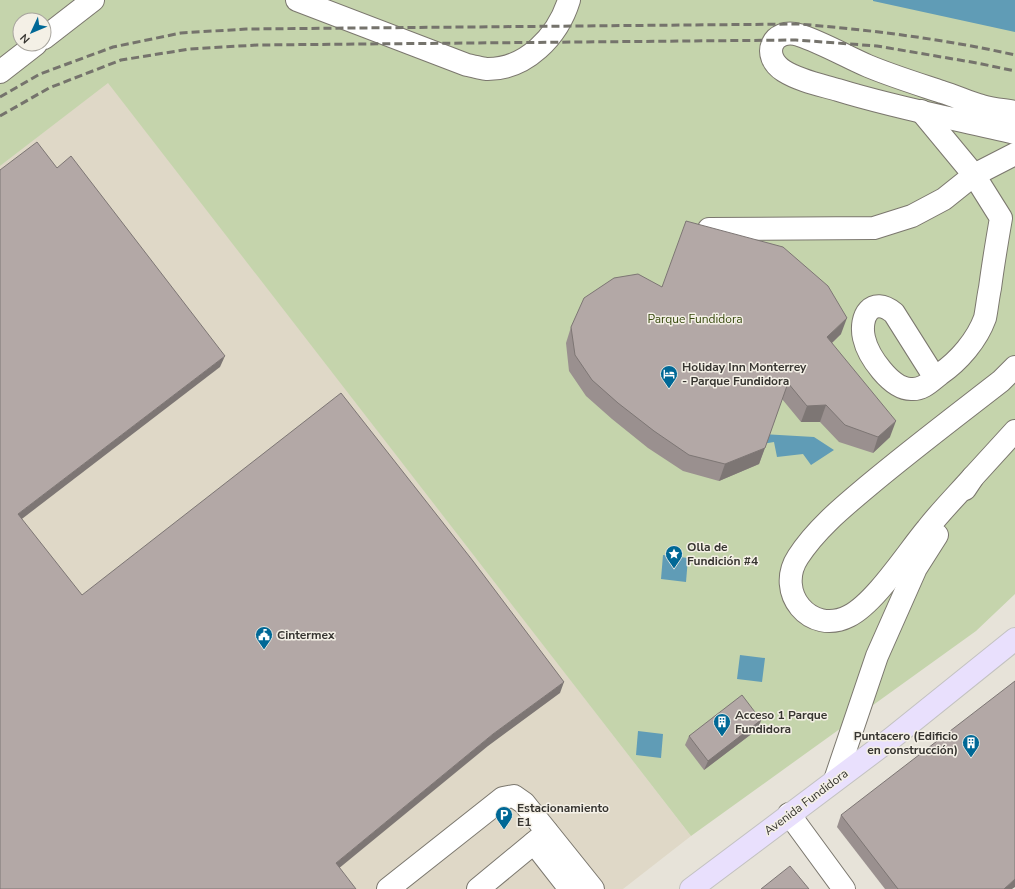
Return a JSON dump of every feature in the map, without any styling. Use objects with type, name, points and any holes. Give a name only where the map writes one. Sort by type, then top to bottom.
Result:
[{"type":"main road","name":"Avenida Fundidora","points":[[691,889],[892,738],[1015,639]]},
{"type":"street","points":[[52,32],[94,0]]},
{"type":"street","points":[[297,0],[467,65],[486,68],[503,67],[521,61],[536,51],[553,34],[565,12],[569,0]]},
{"type":"street","points":[[1015,112],[981,106],[902,79],[828,49],[814,40],[796,34],[787,34],[780,37],[774,41],[770,48],[772,57],[776,64],[784,71],[800,78],[867,99],[1015,133]]},
{"type":"street","points":[[0,72],[26,52]]},
{"type":"street","points":[[921,111],[1008,218],[985,318],[976,336],[964,352],[950,367],[935,378]]},
{"type":"street","points":[[709,229],[874,228],[912,216],[944,199],[974,175],[1015,154]]},
{"type":"street","points":[[1015,367],[1001,381],[905,455],[829,519],[798,557],[792,570],[790,587],[796,602],[805,613],[820,621],[838,621],[850,616],[867,604],[928,528],[1015,431]]},
{"type":"street","points":[[835,780],[877,656],[913,575],[973,477]]},
{"type":"street","points":[[388,889],[502,798],[514,796],[524,803],[535,841],[552,889]]},
{"type":"street","points":[[789,814],[844,889]]},
{"type":"street","points":[[478,889],[535,841]]},
{"type":"street","points":[[535,841],[570,889]]},
{"type":"street","points":[[535,841],[593,889]]},
{"type":"shaded area","name":"Cintermex","points":[[108,82],[691,836],[623,889],[0,889],[0,166]]},
{"type":"green space","name":"Parque Fundidora","points":[[0,0],[1015,0],[1015,594],[976,631],[691,836],[108,83],[0,166]]},
{"type":"water","points":[[873,0],[1015,0],[1015,32],[873,1]]},
{"type":"water","points":[[746,433],[814,437],[834,450],[811,465],[803,454],[777,457],[774,442],[750,446]]},
{"type":"water","points":[[663,555],[688,558],[686,582],[661,579]]},
{"type":"water","points":[[740,655],[765,658],[762,682],[737,679]]},
{"type":"water","points":[[638,731],[663,734],[661,758],[636,755]]},
{"type":"building","name":"Cintermex","points":[[37,142],[57,168],[71,156],[225,356],[18,514],[82,595],[341,393],[473,561],[564,682],[493,734],[336,863],[356,889],[0,889],[0,170]]},
{"type":"building","points":[[686,221],[783,247],[828,286],[847,318],[827,337],[896,421],[878,437],[845,425],[826,405],[807,406],[788,383],[765,448],[725,464],[689,455],[654,431],[618,403],[592,380],[575,355],[571,327],[584,298],[614,278],[638,274],[662,287]]},
{"type":"building","name":"Puntacero (Edificio en construcción)","points":[[1015,681],[1015,879],[1004,889],[898,889],[841,815]]},
{"type":"building","name":"Acceso 1 Parque Fundidora","points":[[742,695],[761,720],[708,761],[689,736]]},
{"type":"building","points":[[790,866],[809,889],[761,889]]},
{"type":"railway","points":[[0,97],[40,74],[113,47],[181,33],[246,29],[799,24],[907,36],[961,44],[1015,55]]},
{"type":"railway","points":[[0,116],[49,88],[121,60],[190,49],[257,45],[796,40],[877,46],[1015,71]]},
{"type":"place","name":"Holiday Inn Monterrey - Parque Fundidora","points":[[669,389]]},
{"type":"place","name":"Olla de Fundición #4","points":[[674,569]]},
{"type":"place","name":"Cintermex","points":[[264,650]]},
{"type":"place","name":"Acceso 1 Parque Fundidora","points":[[722,737]]},
{"type":"place","name":"Puntacero (Edificio en construcción)","points":[[971,758]]},
{"type":"place","name":"Estacionamiento E1","points":[[504,830]]}]
